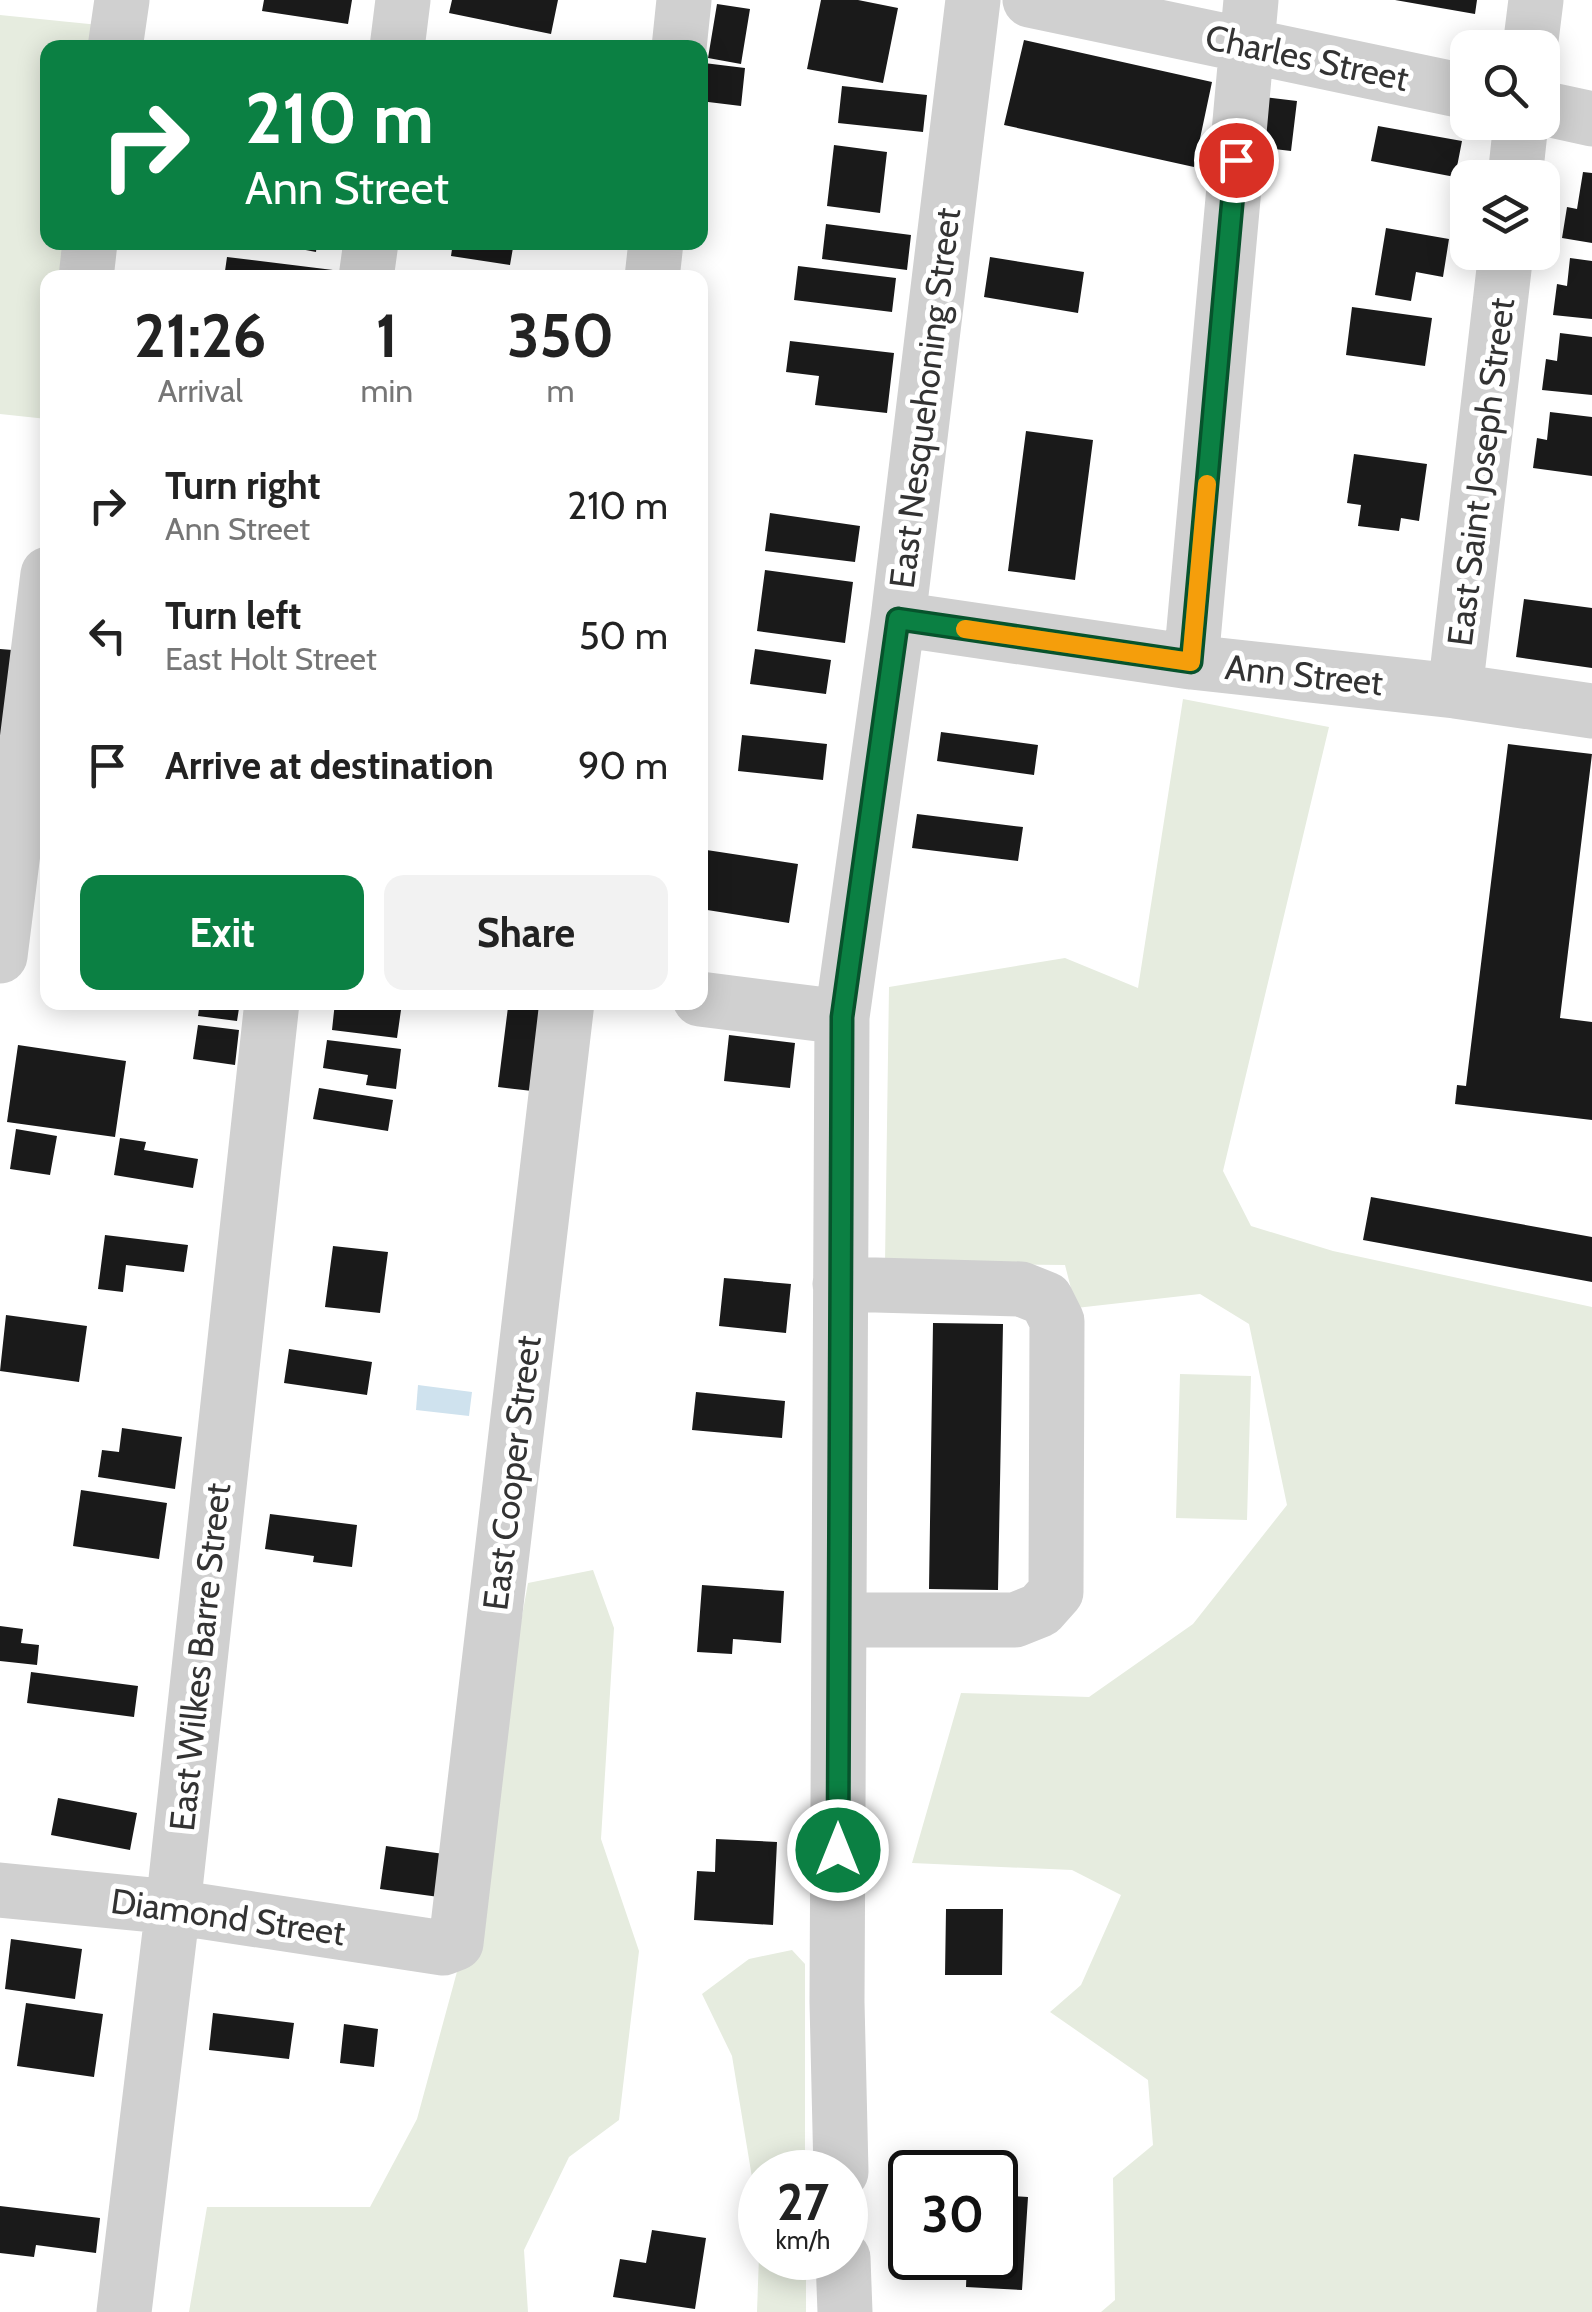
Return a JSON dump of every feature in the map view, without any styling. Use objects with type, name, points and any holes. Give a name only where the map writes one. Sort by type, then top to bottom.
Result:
[{"type":"street","points":[[117,40],[122,0]]},
{"type":"street","points":[[398,40],[403,0]]},
{"type":"street","points":[[680,40],[684,0]]},
{"type":"street","name":"East Nesquehoning Street","points":[[841,2150],[837,2002],[842,1017],[898,619],[973,0]]},
{"type":"street","name":"Charles Street","points":[[1030,0],[1248,22],[1450,86]]},
{"type":"street","points":[[1532,30],[1536,0]]},
{"type":"street","points":[[1191,662],[1248,22]]},
{"type":"street","points":[[1560,112],[1592,118]]},
{"type":"street","name":"East Saint Joseph Street","points":[[1455,691],[1504,270]]},
{"type":"street","name":"Ann Street","points":[[898,619],[1191,662],[1455,691],[1592,711]]},
{"type":"street","points":[[13,925],[40,654]]},
{"type":"street","points":[[708,1000],[842,1017]]},
{"type":"street","name":"East Wilkes Barre Street","points":[[124,2312],[271,1010]]},
{"type":"street","name":"East Cooper Street","points":[[456,1944],[566,1010]]},
{"type":"street","points":[[839,1620],[1015,1620],[1040,1610],[1056,1592],[1057,1340],[1057,1321],[1046,1299],[1021,1288],[840,1284]]},
{"type":"street","name":"Diamond Street","points":[[0,1890],[172,1907],[443,1948],[456,1944]]},
{"type":"street","points":[[844,2280],[845,2312]]},
{"type":"shaded area","points":[[0,15],[109,26],[107,40],[40,40],[40,250],[79,250],[76,270],[40,270],[40,418],[0,414]]},
{"type":"shaded area","points":[[1183,699],[1329,727],[1223,1171],[1251,1226],[1333,1251],[1592,1307],[1592,2312],[1101,2312],[1115,2300],[1113,2178],[1153,2145],[1148,2080],[1050,2012],[1081,1985],[1121,1895],[1072,1870],[912,1863],[961,1693],[1089,1697],[1193,1624],[1287,1505],[1249,1324],[1200,1294],[1076,1308],[1065,1265],[885,1263],[889,987],[1065,958],[1138,988]]},
{"type":"shaded area","points":[[1180,1374],[1251,1376],[1247,1520],[1176,1518]]},
{"type":"shaded area","points":[[593,1570],[614,1628],[601,1839],[639,1951],[619,2120],[569,2157],[524,2250],[528,2312],[189,2312],[207,2207],[370,2207],[417,2119],[458,1968],[528,1583]]},
{"type":"shaded area","points":[[792,1950],[805,1964],[805,2150],[747,2150],[732,2056],[702,1994],[749,1959]]},
{"type":"shaded area","points":[[758,2280],[806,2280],[806,2312],[757,2312]]},
{"type":"water","points":[[418,1385],[472,1392],[469,1416],[416,1410]]},
{"type":"building","points":[[264,0],[352,0],[348,24],[262,11]]},
{"type":"building","points":[[452,0],[558,0],[551,34],[449,13]]},
{"type":"building","points":[[821,0],[858,0],[898,8],[883,83],[807,69]]},
{"type":"building","points":[[1395,0],[1477,0],[1475,14]]},
{"type":"building","points":[[717,4],[750,9],[741,64],[708,58]]},
{"type":"building","points":[[1024,40],[1212,82],[1194,167],[1004,125]]},
{"type":"building","points":[[708,63],[745,68],[741,106],[708,102]]},
{"type":"building","points":[[842,86],[927,95],[923,132],[838,123]]},
{"type":"building","points":[[1264,97],[1297,101],[1291,151],[1258,147]]},
{"type":"building","points":[[1378,126],[1462,141],[1458,160],[1450,160],[1450,176],[1371,161]]},
{"type":"building","points":[[834,145],[887,152],[880,213],[827,206]]},
{"type":"building","points":[[1583,172],[1592,173],[1592,243],[1562,238],[1567,207],[1577,209]]},
{"type":"building","points":[[826,224],[911,235],[907,270],[822,259]]},
{"type":"building","points":[[1386,228],[1449,239],[1443,277],[1416,272],[1411,301],[1375,295]]},
{"type":"building","points":[[452,250],[513,250],[510,265],[451,256]]},
{"type":"building","points":[[227,257],[333,270],[225,270]]},
{"type":"building","points":[[990,257],[1084,272],[1078,313],[984,297]]},
{"type":"building","points":[[1570,258],[1592,261],[1592,319],[1553,315],[1557,284],[1567,286]]},
{"type":"building","points":[[798,266],[896,278],[892,312],[794,300]]},
{"type":"building","points":[[1352,307],[1432,318],[1425,366],[1346,355]]},
{"type":"building","points":[[1560,333],[1592,337],[1592,395],[1542,390],[1546,359],[1557,361]]},
{"type":"building","points":[[790,341],[894,353],[887,413],[815,405],[819,376],[786,372]]},
{"type":"building","points":[[1550,412],[1592,417],[1592,476],[1533,468],[1537,438],[1547,440]]},
{"type":"building","points":[[1026,431],[1093,440],[1075,580],[1008,571]]},
{"type":"building","points":[[1354,454],[1427,464],[1419,521],[1401,518],[1399,531],[1358,526],[1361,505],[1347,503]]},
{"type":"building","points":[[770,513],[860,526],[855,562],[765,551]]},
{"type":"building","points":[[765,570],[853,582],[845,643],[757,631]]},
{"type":"building","points":[[1524,599],[1592,608],[1592,668],[1516,657]]},
{"type":"building","points":[[0,649],[25,651],[0,801]]},
{"type":"building","points":[[755,649],[831,660],[826,694],[750,684]]},
{"type":"building","points":[[941,732],[1038,745],[1034,775],[937,761]]},
{"type":"building","points":[[742,735],[827,744],[823,780],[738,771]]},
{"type":"building","points":[[1508,744],[1592,754],[1560,1018],[1592,1022],[1592,1120],[1455,1104],[1457,1085],[1466,1086]]},
{"type":"building","points":[[917,814],[1023,827],[1018,861],[912,848]]},
{"type":"building","points":[[708,850],[798,864],[789,923],[708,910]]},
{"type":"building","points":[[199,1010],[239,1010],[237,1021],[198,1016]]},
{"type":"building","points":[[334,1010],[401,1010],[397,1038],[332,1030]]},
{"type":"building","points":[[508,1010],[551,1010],[541,1092],[498,1087]]},
{"type":"building","points":[[198,1025],[239,1030],[235,1065],[193,1059]]},
{"type":"building","points":[[729,1035],[795,1043],[790,1088],[724,1081]]},
{"type":"building","points":[[327,1040],[401,1049],[396,1089],[366,1085],[368,1075],[323,1068]]},
{"type":"building","points":[[18,1045],[126,1061],[115,1137],[7,1122]]},
{"type":"building","points":[[319,1088],[393,1100],[388,1131],[313,1119]]},
{"type":"building","points":[[16,1129],[57,1136],[50,1175],[10,1169]]},
{"type":"building","points":[[120,1138],[146,1142],[144,1150],[198,1159],[193,1188],[114,1175]]},
{"type":"building","points":[[1371,1197],[1592,1237],[1592,1282],[1363,1240]]},
{"type":"building","points":[[105,1235],[188,1245],[184,1272],[126,1265],[123,1292],[98,1289]]},
{"type":"building","points":[[333,1246],[388,1252],[380,1313],[325,1307]]},
{"type":"building","points":[[724,1278],[791,1284],[786,1333],[719,1326]]},
{"type":"building","points":[[6,1315],[87,1326],[79,1382],[0,1371]]},
{"type":"building","points":[[933,1323],[1003,1324],[998,1590],[929,1589]]},
{"type":"building","points":[[289,1349],[372,1362],[367,1395],[284,1383]]},
{"type":"building","points":[[696,1392],[785,1401],[782,1438],[692,1430]]},
{"type":"building","points":[[122,1428],[182,1437],[175,1489],[98,1477],[102,1450],[119,1452]]},
{"type":"building","points":[[81,1490],[167,1503],[159,1559],[73,1546]]},
{"type":"building","points":[[270,1514],[357,1525],[352,1567],[313,1562],[314,1556],[265,1549]]},
{"type":"building","points":[[702,1585],[784,1591],[781,1643],[733,1639],[732,1654],[697,1652]]},
{"type":"building","points":[[0,1626],[23,1629],[21,1643],[39,1645],[37,1665],[0,1661]]},
{"type":"building","points":[[31,1672],[138,1686],[134,1717],[27,1703]]},
{"type":"building","points":[[58,1798],[137,1813],[130,1850],[51,1835]]},
{"type":"building","points":[[716,1839],[777,1842],[773,1925],[694,1920],[697,1871],[715,1872]]},
{"type":"building","points":[[386,1846],[444,1854],[439,1897],[380,1889]]},
{"type":"building","points":[[946,1909],[1003,1909],[1002,1975],[945,1975]]},
{"type":"building","points":[[11,1939],[82,1949],[75,1999],[5,1989]]},
{"type":"building","points":[[26,2003],[103,2014],[94,2077],[17,2066]]},
{"type":"building","points":[[213,2013],[294,2023],[289,2059],[209,2050]]},
{"type":"building","points":[[344,2024],[378,2029],[374,2067],[340,2063]]},
{"type":"building","points":[[1018,2196],[1028,2197],[1022,2290],[966,2287],[966,2280],[1018,2280]]},
{"type":"building","points":[[0,2206],[100,2218],[96,2253],[36,2245],[34,2257],[0,2253]]},
{"type":"building","points":[[652,2230],[706,2238],[695,2309],[613,2297],[620,2259],[646,2263]]},
{"type":"slow traffic","points":[[965,629],[1191,662],[1207,484]]},
{"type":"route","points":[[838,1850],[842,1017],[898,619],[1191,662],[1236,160]]}]
